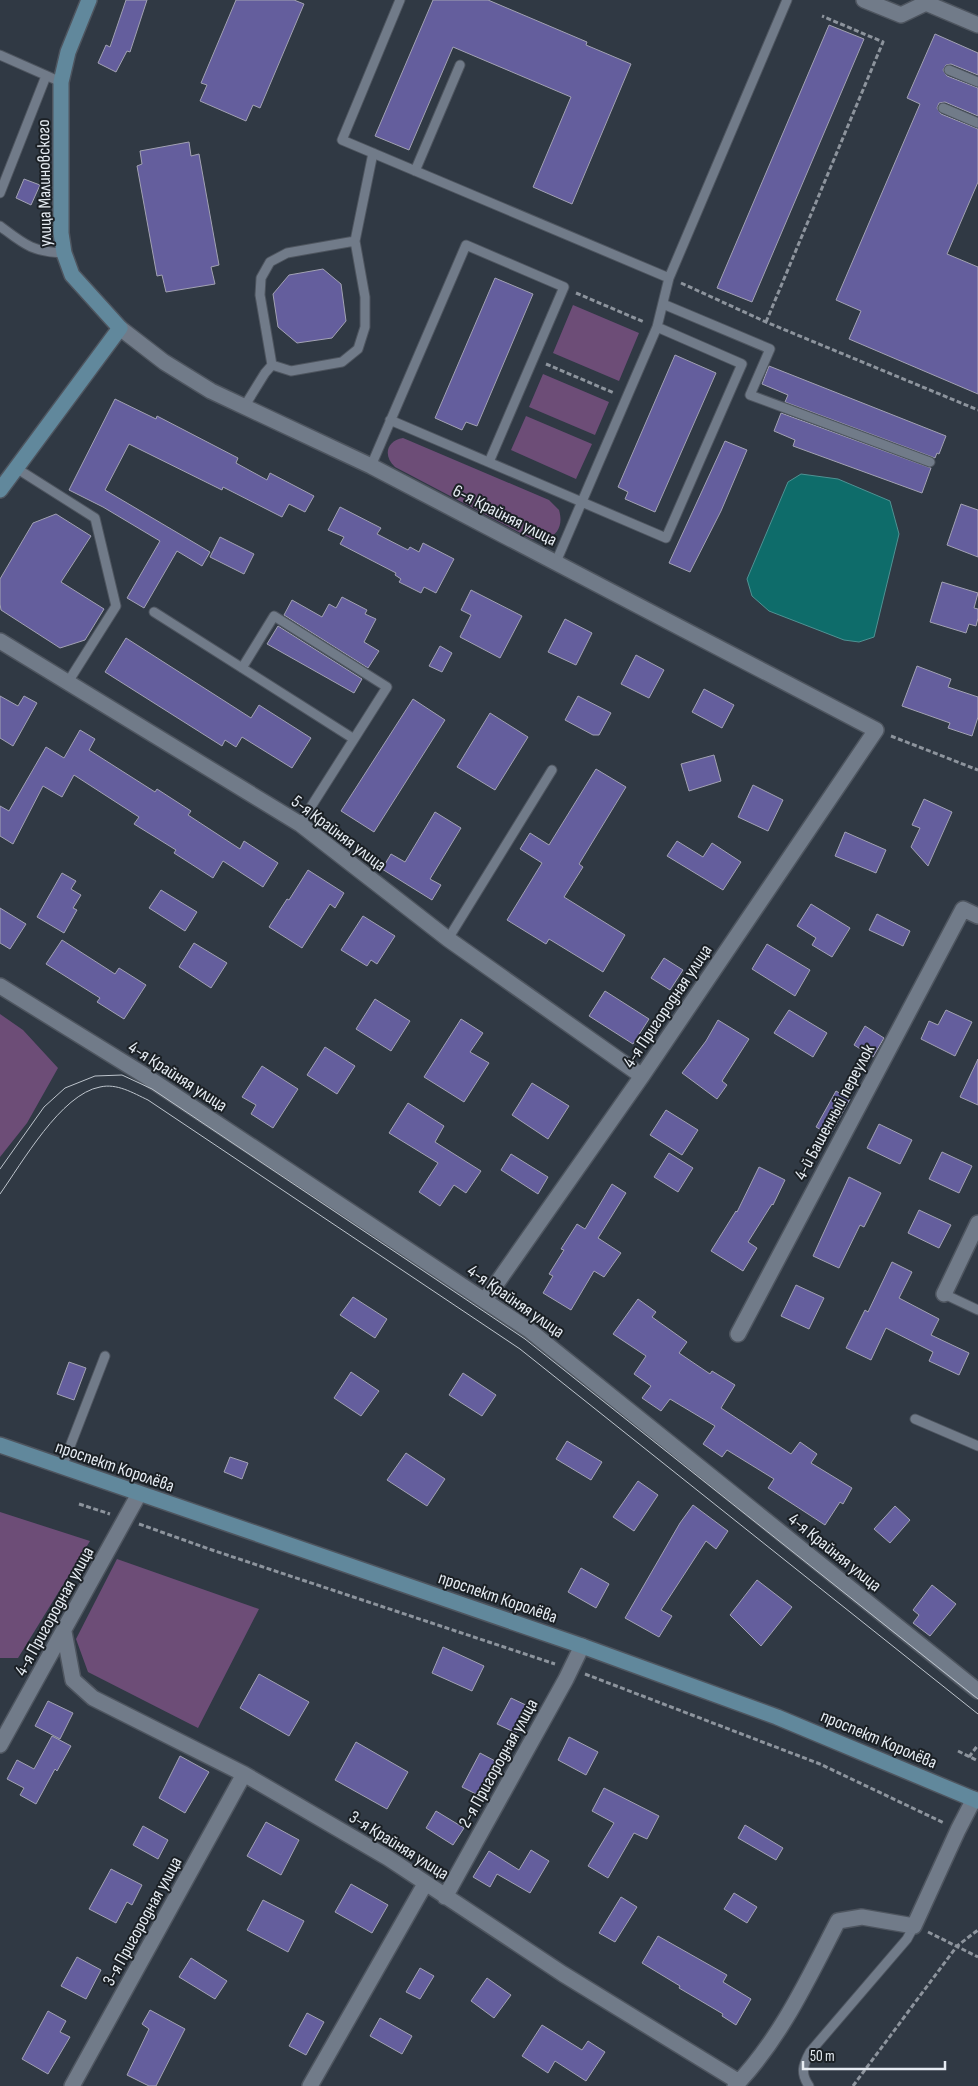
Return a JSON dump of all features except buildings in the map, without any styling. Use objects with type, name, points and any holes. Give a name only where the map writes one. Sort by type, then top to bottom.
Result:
[{"type":"main road","name":"улица Малиновского","points":[[89,0],[68,52],[61,82],[60,210],[64,253],[72,275],[120,328]]},
{"type":"main road","points":[[0,490],[120,328]]},
{"type":"main road","name":"проспект Королёва","points":[[0,1445],[582,1646],[778,1717],[976,1800]]},
{"type":"street","points":[[864,0],[901,15],[927,2],[978,25]]},
{"type":"street","name":"6-я Крайняя улица","points":[[120,328],[164,362],[211,391],[370,466],[876,730]]},
{"type":"street","name":"5-я Крайняя улица","points":[[0,641],[300,824],[448,939],[642,1076]]},
{"type":"street","name":"4-я Пригородная улица","points":[[485,1300],[642,1076],[876,730]]},
{"type":"street","name":"4-й Башенный переулок","points":[[738,1334],[963,909],[978,916]]},
{"type":"street","name":"4-я Крайняя улица","points":[[0,986],[144,1075],[529,1330],[978,1691]]},
{"type":"street","points":[[944,1294],[978,1223]]},
{"type":"street","name":"4-я Пригородная улица","points":[[0,1745],[139,1494]]},
{"type":"street","name":"3-я Крайняя улица","points":[[64,1632],[73,1680],[93,1698],[244,1774],[388,1858],[563,1974],[737,2084]]},
{"type":"street","name":"2-я Пригородная улица","points":[[446,1897],[582,1646]]},
{"type":"street","name":"3-я Пригородная улица","points":[[72,2086],[244,1774]]},
{"type":"street","points":[[737,2084],[759,2060],[793,2009],[838,1921],[862,1917],[914,1926],[958,1830],[976,1800]]},
{"type":"street","points":[[310,2086],[425,1884]]},
{"type":"lane","points":[[400,0],[342,140],[669,278]]},
{"type":"lane","points":[[556,562],[657,327],[669,278],[787,0]]},
{"type":"lane","points":[[0,55],[61,82]]},
{"type":"lane","points":[[415,171],[460,66]]},
{"type":"lane","points":[[949,70],[978,82]]},
{"type":"lane","points":[[0,193],[46,76]]},
{"type":"lane","points":[[943,108],[978,122]]},
{"type":"lane","points":[[272,365],[291,371],[342,362],[358,349],[364,327],[365,297],[355,241],[373,154]]},
{"type":"lane","points":[[0,226],[28,247],[47,252],[64,253]]},
{"type":"lane","points":[[272,365],[260,294],[261,278],[270,262],[288,253],[355,241]]},
{"type":"lane","points":[[370,466],[466,245],[564,288],[489,462]]},
{"type":"lane","points":[[663,304],[770,349],[750,395],[930,462]]},
{"type":"lane","points":[[390,420],[666,538],[742,364],[657,327]]},
{"type":"lane","points":[[244,407],[272,365]]},
{"type":"lane","points":[[16,468],[95,518],[116,606],[68,682]]},
{"type":"lane","points":[[154,612],[354,739]]},
{"type":"lane","points":[[242,668],[274,616],[387,687],[300,824]]},
{"type":"lane","points":[[448,939],[552,770]]},
{"type":"lane","points":[[944,1294],[978,1310]]},
{"type":"lane","points":[[62,1467],[105,1356]]},
{"type":"lane","points":[[915,1418],[978,1446]]},
{"type":"lane","points":[[809,2086],[803,2078],[803,2065],[810,2052],[907,1939],[914,1926]]},
{"type":"path","points":[[766,322],[882,42],[822,16]]},
{"type":"path","points":[[669,278],[766,322],[978,410]]},
{"type":"path","points":[[564,288],[657,327]]},
{"type":"path","points":[[534,359],[627,398]]},
{"type":"path","points":[[876,730],[978,770]]},
{"type":"path","points":[[80,1504],[212,1550],[571,1669],[820,1764],[906,1803],[958,1830]]},
{"type":"path","points":[[969,1757],[978,1745]]},
{"type":"path","points":[[958,1752],[978,1761]]},
{"type":"path","points":[[914,1926],[978,1957]]},
{"type":"path","points":[[853,2086],[957,1946],[978,1930]]},
{"type":"shaded area","points":[[573,305],[639,333],[619,381],[553,353]]},
{"type":"shaded area","points":[[543,374],[609,402],[595,435],[529,407]]},
{"type":"shaded area","points":[[526,416],[592,444],[576,479],[511,450]]},
{"type":"shaded area","points":[[403,438],[549,500],[559,510],[560,524],[557,532],[546,540],[532,539],[395,467],[391,463],[388,450],[393,442]]},
{"type":"shaded area","points":[[801,474],[838,479],[890,501],[899,534],[874,637],[859,642],[844,640],[769,611],[752,596],[747,579],[788,482]]},
{"type":"shaded area","points":[[0,1014],[23,1030],[58,1068],[27,1123],[0,1157]]},
{"type":"shaded area","points":[[0,1512],[90,1541],[18,1658],[0,1658]]},
{"type":"shaded area","points":[[117,1559],[259,1609],[198,1728],[88,1672],[76,1639]]},
{"type":"tram line","points":[[0,1169],[44,1107],[65,1088],[95,1076],[122,1075],[152,1089],[525,1339],[978,1699]]},
{"type":"tram line","points":[[0,1194],[31,1148],[57,1116],[71,1102],[85,1092],[100,1087],[113,1086],[125,1089],[148,1100],[520,1349],[978,1714]]}]
